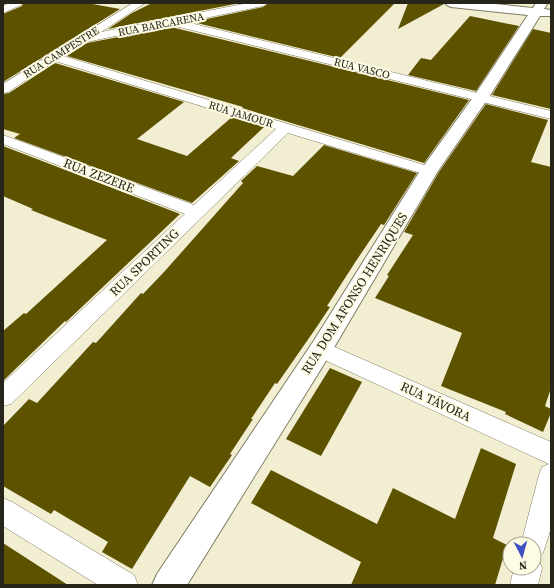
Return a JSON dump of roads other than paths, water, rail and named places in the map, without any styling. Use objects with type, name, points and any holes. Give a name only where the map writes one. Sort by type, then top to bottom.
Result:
[{"type":"street","points":[[3,10],[17,3]]},
{"type":"street","points":[[122,3],[138,4]]},
{"type":"street","name":"RUA BARCARENA","points":[[83,39],[263,3]]},
{"type":"street","points":[[452,3],[545,9]]},
{"type":"street","points":[[503,3],[545,9]]},
{"type":"street","name":"RUA CAMPESTRE","points":[[3,89],[138,4]]},
{"type":"street","name":"RUA DOM AFONSO HENRIQUES","points":[[168,585],[321,349],[429,171],[481,97],[511,49],[545,9]]},
{"type":"street","name":"RUA VASCO","points":[[174,22],[551,115]]},
{"type":"street","name":"RUA JAMOUR","points":[[54,57],[429,171]]},
{"type":"street","name":"RUA SPORTING","points":[[3,397],[285,128]]},
{"type":"street","name":"RUA ZEZERE","points":[[3,139],[196,212]]},
{"type":"street","name":"RUA TÁVORA","points":[[321,349],[551,454]]},
{"type":"street","points":[[536,536],[551,476]]},
{"type":"street","points":[[3,511],[124,585]]}]
